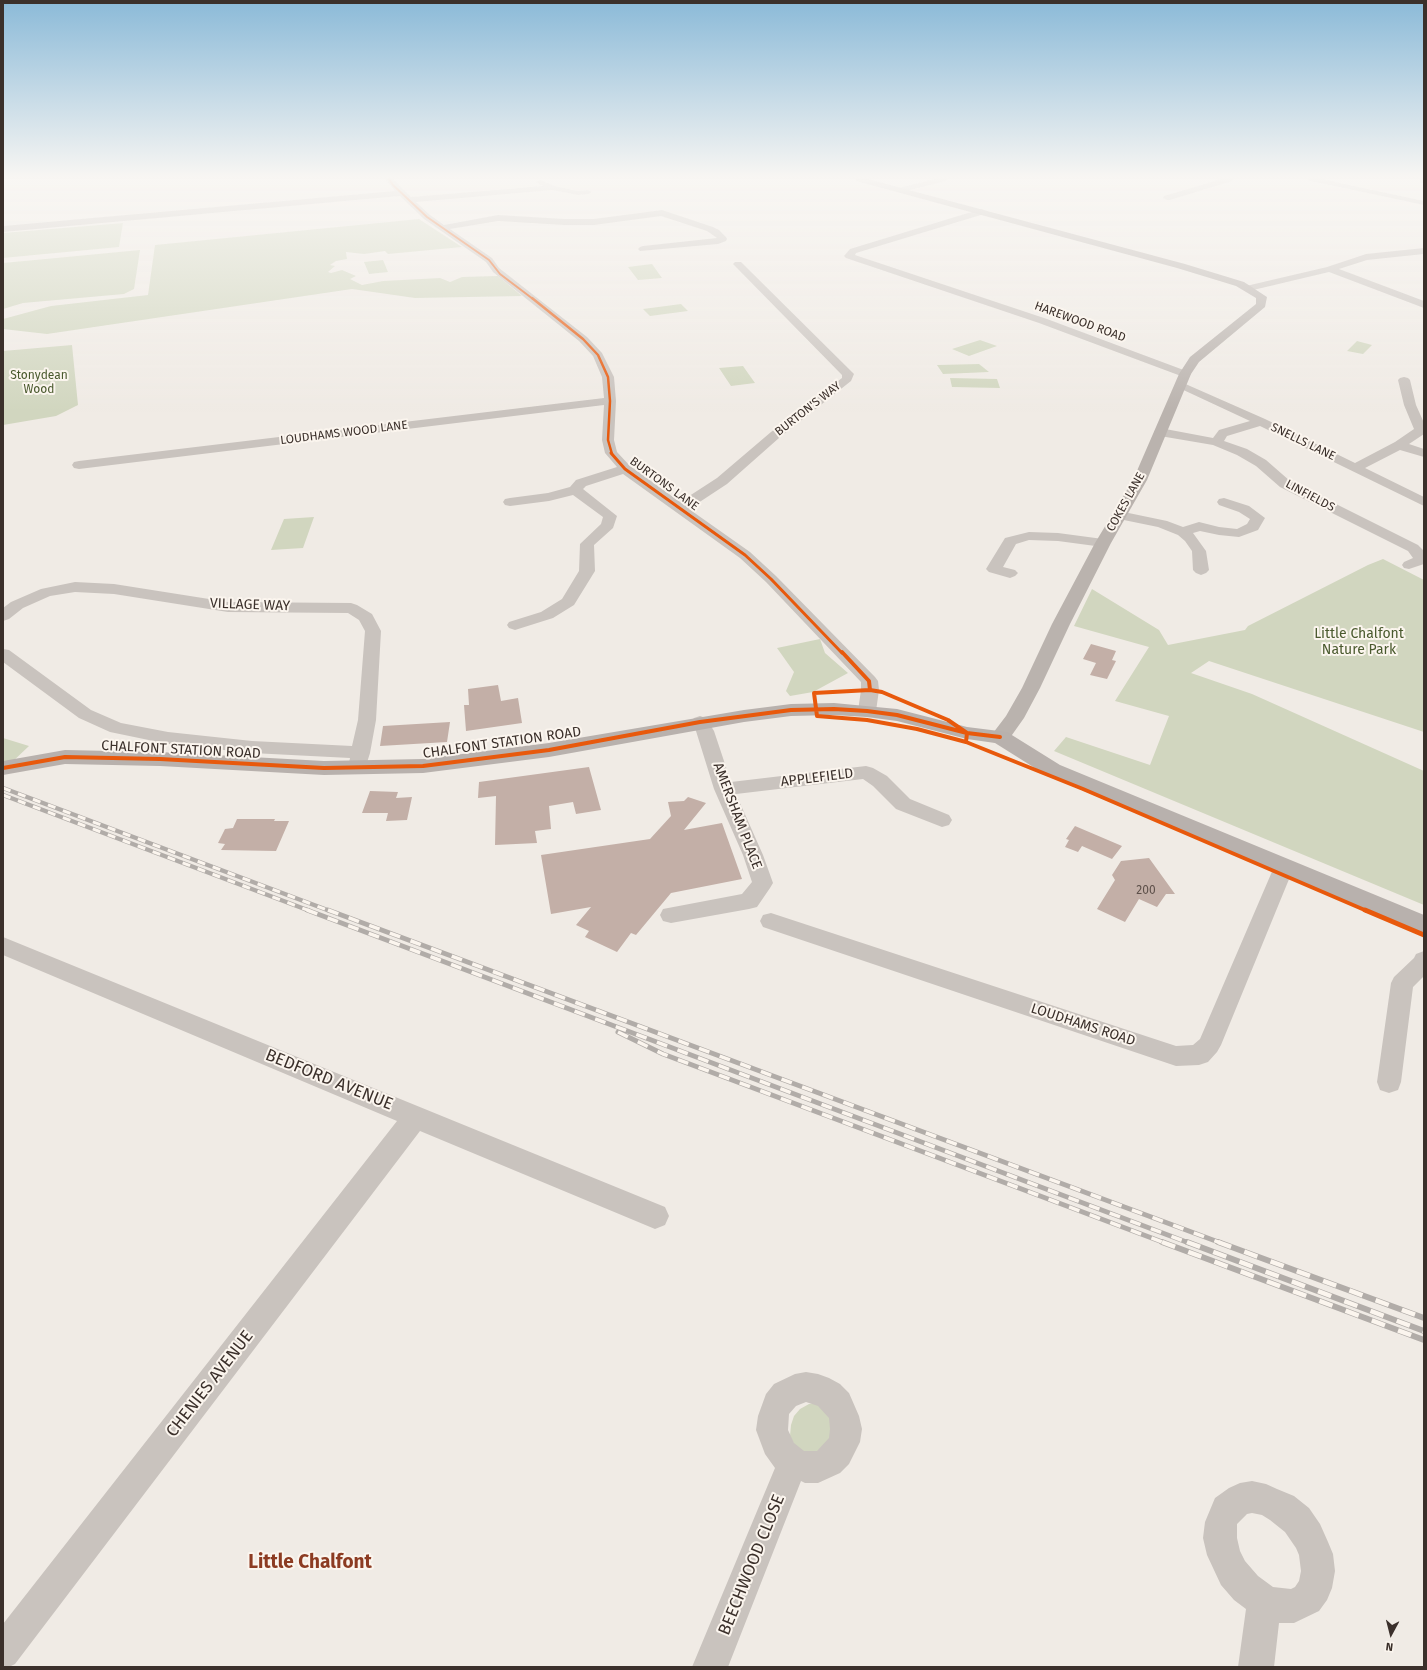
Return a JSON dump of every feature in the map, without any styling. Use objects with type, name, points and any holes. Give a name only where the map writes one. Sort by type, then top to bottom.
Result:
[{"type":"main road","points":[[1147,257],[1249,288]]},
{"type":"main road","name":"COKES LANE","points":[[1000,737],[1014,718],[1031,688],[1061,624],[1103,544],[1140,480],[1183,379],[1194,360],[1261,305],[1262,297],[1249,288]]},
{"type":"main road","name":"CHALFONT STATION ROAD","points":[[3,768],[65,757],[160,759],[316,768],[359,760],[423,766],[469,761],[585,744],[700,722],[791,710],[834,709],[867,711],[897,715],[967,733],[1000,737]]},
{"type":"main road","points":[[1000,737],[1053,770],[1424,925]]},
{"type":"street","name":"BURTONS LANE","points":[[484,257],[489,260],[500,274],[550,311],[583,339],[598,355],[608,377],[610,401],[608,440],[611,453],[625,469],[745,555],[766,574],[869,681],[870,690],[867,711]]},
{"type":"street","name":"HAREWOOD ROAD","points":[[852,257],[1043,321],[1183,379]]},
{"type":"street","points":[[1249,288],[1330,269],[1367,257]]},
{"type":"street","name":"BURTON'S WAY","points":[[681,508],[722,480],[847,379],[848,374],[738,264]]},
{"type":"street","points":[[1330,269],[1424,305]]},
{"type":"street","name":"SNELLS LANE","points":[[1183,379],[1261,422],[1424,502]]},
{"type":"street","points":[[1356,468],[1399,445],[1421,430],[1410,405],[1404,380]]},
{"type":"street","name":"LOUDHAMS WOOD LANE","points":[[78,465],[610,401]]},
{"type":"street","points":[[1216,442],[1223,434],[1261,422]]},
{"type":"street","name":"LINFIELDS","points":[[1160,432],[1216,442],[1242,452],[1261,463],[1285,484],[1414,548],[1420,555],[1420,560],[1409,564]]},
{"type":"street","points":[[1399,445],[1424,453]]},
{"type":"street","points":[[510,502],[549,497],[575,490],[581,482],[625,469]]},
{"type":"street","points":[[515,625],[547,615],[568,602],[587,571],[587,544],[608,525],[610,516],[575,490]]},
{"type":"street","points":[[1183,532],[1199,526],[1218,531],[1240,533],[1253,527],[1258,518],[1244,509],[1224,502]]},
{"type":"street","points":[[1119,515],[1162,524],[1183,532],[1191,538],[1199,551],[1201,570]]},
{"type":"street","points":[[994,569],[1010,541],[1030,536],[1058,537],[1103,544]]},
{"type":"street","points":[[979,568],[994,569],[1010,573]]},
{"type":"street","name":"VILLAGE WAY","points":[[3,616],[17,605],[46,592],[75,587],[114,589],[228,607],[351,608],[366,617],[373,631],[367,720],[359,760]]},
{"type":"street","points":[[3,654],[84,714],[116,728],[168,738],[359,760]]},
{"type":"street","name":"AMERSHAM PLACE","points":[[671,914],[749,901],[763,883],[759,854],[724,789],[710,746],[700,722]]},
{"type":"street","name":"APPLEFIELD","points":[[724,789],[866,772],[880,781],[903,804],[942,820]]},
{"type":"street","name":"LOUDHAMS ROAD","points":[[771,921],[1176,1056],[1198,1055],[1209,1045],[1284,867]]},
{"type":"street","name":"BEDFORD AVENUE","points":[[3,946],[655,1216]]},
{"type":"street","points":[[1389,1082],[1402,983],[1423,963],[1424,960]]},
{"type":"street","name":"CHENIES AVENUE","points":[[3,1652],[416,1116]]},
{"type":"street","name":"BEECHWOOD CLOSE","points":[[710,1667],[793,1462]]},
{"type":"street","points":[[1256,1667],[1264,1602]]},
{"type":"green space","points":[[67,257],[139,257],[134,289],[124,294],[23,303],[3,309],[3,263]]},
{"type":"green space","points":[[153,257],[347,257],[347,259],[336,261],[330,265],[335,266],[328,272],[331,273],[342,270],[356,276],[350,279],[362,285],[383,281],[440,278],[450,282],[462,277],[498,276],[522,296],[415,298],[352,289],[47,334],[3,329],[3,319],[51,306],[148,295]]},
{"type":"green space","points":[[383,260],[388,272],[369,274],[364,262]]},
{"type":"green space","points":[[652,264],[662,278],[638,280],[628,267]]},
{"type":"green space","points":[[681,304],[688,311],[650,316],[643,309]]},
{"type":"green space","points":[[980,340],[997,346],[969,356],[952,349]]},
{"type":"green space","points":[[1357,341],[1372,345],[1363,354],[1347,351]]},
{"type":"green space","name":"Stonydean Wood","points":[[72,345],[78,405],[56,416],[3,425],[3,351]]},
{"type":"green space","points":[[979,364],[989,372],[943,374],[937,365]]},
{"type":"green space","points":[[743,366],[755,383],[731,386],[719,368]]},
{"type":"green space","points":[[950,378],[997,379],[1000,388],[952,387]]},
{"type":"green space","points":[[314,517],[303,548],[271,550],[284,519]]},
{"type":"green space","name":"Little Chalfont Nature Park","points":[[1383,559],[1424,580],[1424,732],[1209,661],[1191,673],[1252,694],[1424,771],[1424,905],[1054,751],[1066,737],[1150,765],[1169,716],[1115,701],[1149,647],[1074,626],[1092,589],[1159,630],[1168,645],[1245,630],[1248,626],[1368,565]]},
{"type":"green space","points":[[820,639],[825,653],[848,673],[813,692],[790,696],[786,691],[794,672],[777,648]]},
{"type":"green space","points":[[3,738],[29,746],[10,764],[3,762]]},
{"type":"green space","points":[[818,1403],[828,1406],[844,1446],[799,1455],[790,1436],[794,1416],[800,1409],[809,1404]]},
{"type":"building","points":[[1091,644],[1116,651],[1112,660],[1116,661],[1107,679],[1090,675],[1096,663],[1083,659]]},
{"type":"building","points":[[498,685],[501,701],[518,698],[522,723],[466,731],[464,705],[469,705],[468,689]]},
{"type":"building","points":[[450,722],[447,742],[380,746],[383,726]]},
{"type":"building","points":[[589,767],[601,810],[576,814],[573,802],[549,806],[551,829],[535,831],[537,843],[495,845],[496,796],[478,798],[479,782]]},
{"type":"building","points":[[370,791],[398,792],[396,798],[412,797],[407,820],[386,821],[388,813],[362,813]]},
{"type":"building","points":[[688,797],[706,803],[684,830],[722,823],[742,879],[671,893],[636,935],[631,933],[617,952],[585,937],[589,931],[576,925],[591,907],[551,914],[541,855],[650,839],[671,816],[668,802],[684,801]]},
{"type":"building","points":[[237,819],[275,819],[274,821],[289,821],[276,851],[221,850],[225,844],[218,843],[225,829],[233,828]]},
{"type":"building","points":[[1075,826],[1122,846],[1112,859],[1082,846],[1078,852],[1065,847],[1069,840],[1066,839]]},
{"type":"building","points":[[1149,858],[1175,894],[1166,894],[1157,907],[1139,899],[1125,922],[1097,909],[1115,880],[1112,875],[1121,861]]},
{"type":"railway","points":[[3,788],[330,911]]},
{"type":"railway","points":[[3,795],[310,911]]},
{"type":"railway","points":[[307,910],[1189,1243]]},
{"type":"railway","points":[[328,910],[1221,1243]]},
{"type":"railway","points":[[618,1032],[663,1054],[1165,1243]]},
{"type":"railway","points":[[1162,1242],[1424,1340]]},
{"type":"railway","points":[[1187,1242],[1424,1331]]},
{"type":"railway","points":[[1218,1242],[1424,1318]]},
{"type":"cycle path","points":[[485,257],[489,260],[500,274],[583,339],[598,355],[608,377],[610,401],[608,440],[611,453],[625,469],[745,555],[771,579],[869,681],[870,690]]},
{"type":"cycle path","points":[[966,742],[967,733],[948,720],[882,692],[870,690],[814,693],[817,716],[867,720],[917,729],[966,742],[1083,789],[1424,935]]},
{"type":"cycle path","points":[[3,768],[65,757],[160,759],[324,768],[423,766],[549,750],[700,722],[791,710],[834,709],[867,711],[897,715],[967,733],[1000,737]]},
{"type":"district","name":"Little Chalfont","points":[[310,1563]]}]
